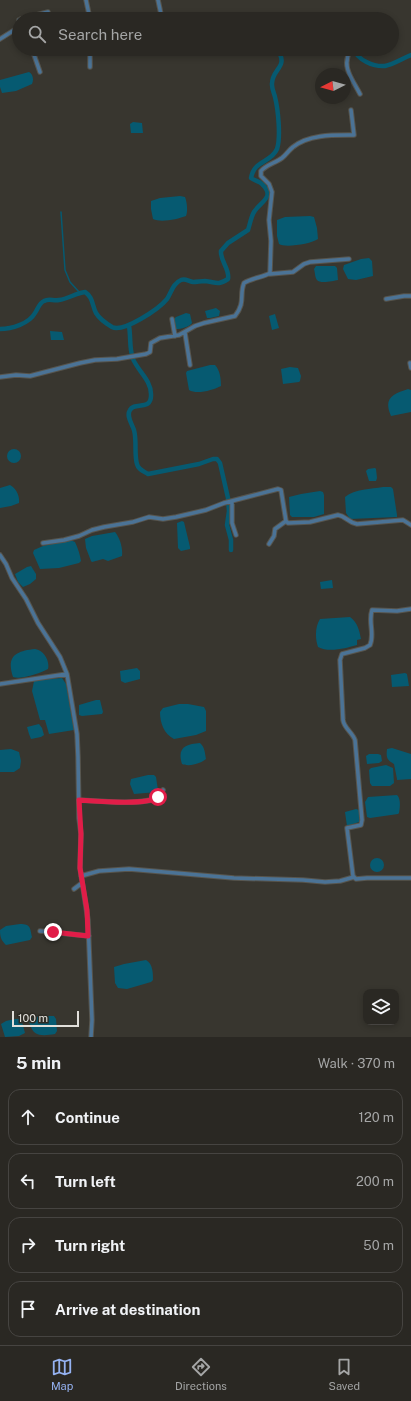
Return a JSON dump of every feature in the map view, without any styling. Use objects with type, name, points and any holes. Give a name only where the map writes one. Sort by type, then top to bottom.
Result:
[{"type":"street","points":[[86,0],[89,12]]},
{"type":"street","points":[[158,0],[161,12]]},
{"type":"street","points":[[0,39],[12,31]]},
{"type":"street","points":[[34,56],[40,72]]},
{"type":"street","points":[[90,56],[90,67]]},
{"type":"street","points":[[348,56],[346,59],[347,70],[360,94]]},
{"type":"street","points":[[270,274],[271,241],[269,220],[272,192],[269,184],[261,176],[261,171],[284,157],[293,147],[313,137],[354,135],[351,110]]},
{"type":"street","points":[[0,377],[16,374],[30,376],[95,360],[117,360],[150,352],[151,343],[155,340],[185,333],[195,326],[204,323],[235,316],[243,300],[242,286],[244,283],[270,274],[293,272],[304,264],[310,262],[349,259]]},
{"type":"street","points":[[386,299],[411,296]]},
{"type":"street","points":[[172,318],[175,336]]},
{"type":"street","points":[[185,333],[190,365]]},
{"type":"street","points":[[410,363],[411,368]]},
{"type":"street","points":[[43,543],[64,540],[104,526],[133,522],[149,517],[163,519],[176,517],[278,489],[281,490],[286,521]]},
{"type":"street","points":[[231,502],[232,523],[236,536]]},
{"type":"street","points":[[286,521],[288,523],[310,522],[338,515],[342,516],[351,523],[358,524],[403,520],[411,525]]},
{"type":"street","points":[[269,544],[274,536],[275,529],[286,521]]},
{"type":"street","points":[[0,555],[12,578],[26,599],[38,623],[60,657],[67,674],[77,734],[81,876],[87,910],[92,1037]]},
{"type":"street","points":[[354,877],[347,828],[361,825],[362,820],[355,740],[344,724],[343,720],[340,656],[345,652],[365,648],[370,645],[372,637],[370,616],[372,610],[397,611],[411,609]]},
{"type":"street","points":[[0,684],[67,674]]},
{"type":"street","points":[[79,800],[131,802],[147,801],[156,799],[163,790]]},
{"type":"street","points":[[81,876],[98,871],[129,869],[234,878],[325,882],[340,881],[354,877],[356,879],[411,878]]},
{"type":"street","points":[[74,889],[82,883]]},
{"type":"street","points":[[40,931],[88,936]]},
{"type":"water","points":[[29,72],[33,77],[32,84],[16,91],[2,93],[0,80]]},
{"type":"water","points":[[133,122],[142,123],[143,133],[131,133],[130,124]]},
{"type":"water","points":[[185,197],[186,199],[186,216],[165,221],[153,219],[151,201],[160,198]]},
{"type":"water","points":[[285,217],[314,217],[318,239],[298,245],[287,246],[279,244],[277,236],[277,220]]},
{"type":"water","points":[[369,258],[372,261],[373,276],[356,280],[348,279],[343,269],[344,265]]},
{"type":"water","points":[[316,266],[335,266],[337,268],[338,280],[321,282],[317,280],[314,269]]},
{"type":"water","points":[[216,308],[220,311],[219,316],[207,318],[205,311]]},
{"type":"water","points":[[186,313],[190,314],[192,323],[185,328],[176,329],[174,319]]},
{"type":"water","points":[[275,314],[279,328],[272,330],[269,316]]},
{"type":"water","points":[[50,331],[62,332],[64,340],[51,340]]},
{"type":"water","points":[[215,365],[218,369],[221,386],[201,392],[189,390],[186,373],[187,371]]},
{"type":"water","points":[[290,367],[298,368],[301,376],[300,381],[283,384],[281,369]]},
{"type":"water","points":[[408,389],[411,390],[411,412],[391,416],[388,405],[389,401],[394,395]]},
{"type":"water","points":[[14,449],[19,451],[21,456],[19,461],[14,463],[9,461],[7,456],[9,451]]},
{"type":"water","points":[[375,468],[377,478],[376,481],[369,481],[366,471],[368,469]]},
{"type":"water","points":[[10,485],[17,492],[19,503],[0,508],[0,488]]},
{"type":"water","points":[[391,487],[393,489],[397,517],[350,519],[346,513],[345,497],[358,491]]},
{"type":"water","points":[[320,491],[323,492],[324,495],[324,514],[314,517],[292,517],[290,515],[289,497]]},
{"type":"water","points":[[182,521],[184,522],[190,549],[181,551],[178,548],[177,523]]},
{"type":"water","points":[[115,532],[121,543],[122,556],[108,561],[103,559],[92,562],[86,548],[85,539],[92,536]]},
{"type":"water","points":[[70,540],[75,542],[77,547],[81,561],[79,563],[59,568],[40,569],[33,553],[34,550],[43,546]]},
{"type":"water","points":[[31,566],[36,574],[36,579],[23,587],[18,582],[15,574]]},
{"type":"water","points":[[332,580],[333,588],[321,589],[320,582]]},
{"type":"water","points":[[350,617],[353,619],[360,633],[361,639],[357,640],[357,645],[332,650],[318,647],[316,633],[317,625],[320,619]]},
{"type":"water","points":[[35,649],[41,651],[46,656],[48,669],[26,677],[13,677],[11,664],[14,656],[23,651]]},
{"type":"water","points":[[137,668],[140,671],[140,679],[125,683],[121,681],[120,671]]},
{"type":"water","points":[[407,674],[409,686],[392,687],[391,675]]},
{"type":"water","points":[[62,678],[66,684],[74,730],[49,734],[45,720],[40,720],[32,691],[34,681]]},
{"type":"water","points":[[100,700],[103,712],[102,714],[79,715],[79,705]]},
{"type":"water","points":[[179,704],[204,707],[206,711],[206,731],[196,735],[174,739],[165,731],[160,712],[163,708]]},
{"type":"water","points":[[39,724],[44,735],[31,739],[27,727]]},
{"type":"water","points":[[200,743],[204,749],[206,759],[194,764],[182,764],[181,754],[184,748],[190,744]]},
{"type":"water","points":[[392,748],[411,754],[411,779],[397,780],[394,764],[388,760],[387,757],[387,749]]},
{"type":"water","points":[[11,749],[19,752],[21,761],[20,768],[14,772],[0,772],[0,750]]},
{"type":"water","points":[[369,754],[381,755],[382,761],[379,763],[367,764],[366,756]]},
{"type":"water","points":[[386,765],[393,768],[394,783],[390,786],[372,786],[370,783],[369,770],[371,768]]},
{"type":"water","points":[[154,775],[156,777],[157,792],[134,794],[130,784],[131,779]]},
{"type":"water","points":[[397,795],[400,803],[398,814],[370,818],[367,817],[365,802],[368,797]]},
{"type":"water","points":[[356,809],[359,810],[360,813],[359,822],[347,826],[345,812]]},
{"type":"water","points":[[377,858],[382,860],[384,865],[382,870],[377,872],[372,870],[370,865],[372,860]]},
{"type":"water","points":[[20,924],[29,927],[32,937],[30,940],[6,945],[1,938],[0,930],[6,926]]},
{"type":"water","points":[[146,960],[152,969],[153,980],[151,982],[127,989],[118,988],[115,983],[114,967]]},
{"type":"water","points":[[54,1016],[56,1019],[57,1031],[55,1034],[39,1035],[33,1031],[29,1023],[33,1018]]},
{"type":"water","points":[[15,1019],[20,1019],[25,1033],[19,1036],[5,1037],[1,1024]]},
{"type":"waterway","points":[[359,56],[371,64],[385,66],[411,55]]},
{"type":"waterway","points":[[0,329],[14,327],[29,320],[41,303],[46,300],[62,299],[85,292],[90,296],[96,313],[101,319],[112,327],[124,327],[141,319],[157,308],[167,299],[178,281],[182,279],[193,282],[205,281],[216,283],[228,279],[228,272],[222,258],[221,251],[228,243],[248,230],[254,212],[266,199],[268,192],[260,182],[251,178],[255,168],[271,157],[277,149],[279,130],[272,79],[281,64],[282,60],[280,56]]},
{"type":"waterway","points":[[61,212],[65,270],[70,282],[80,293]]},
{"type":"waterway","points":[[129,326],[133,359],[147,380],[151,394],[149,403],[146,405],[132,407],[129,412],[129,417],[135,434],[136,460],[138,467],[148,474],[217,459],[220,463],[228,498],[229,511],[227,525],[231,540],[231,550]]},
{"type":"route","points":[[53,932],[88,936],[87,910],[80,868],[81,834],[79,800],[131,802],[147,801],[158,797]]}]
